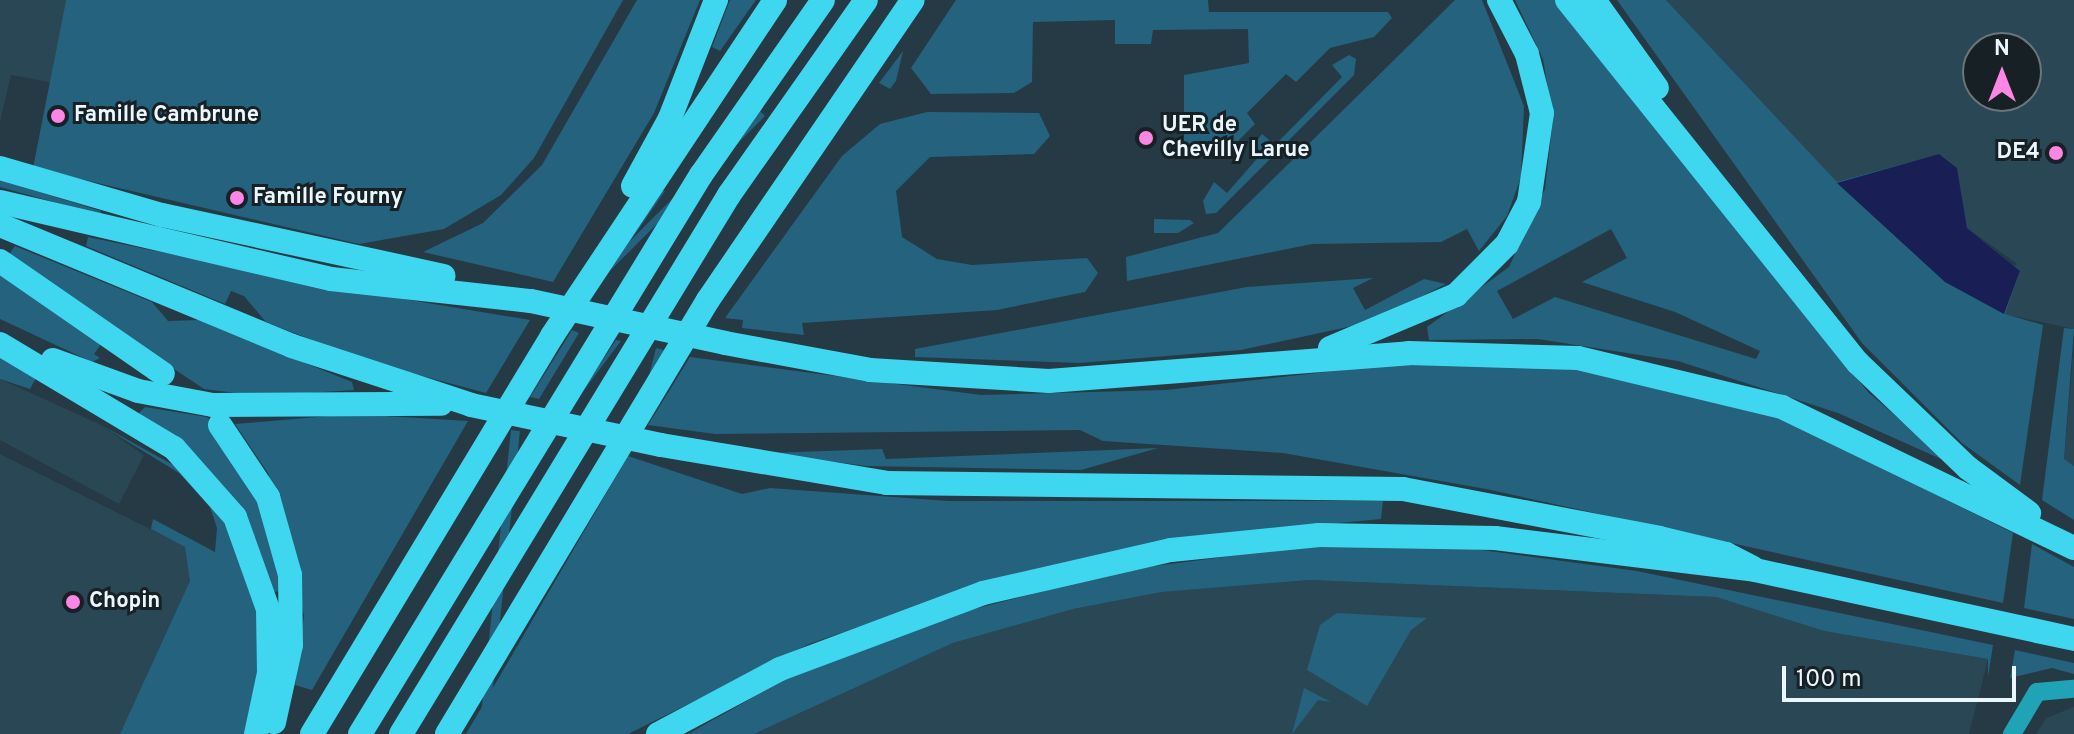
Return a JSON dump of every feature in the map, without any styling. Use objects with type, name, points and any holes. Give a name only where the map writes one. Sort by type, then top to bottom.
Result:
[{"type":"highway","points":[[552,336],[670,118],[716,0]]},
{"type":"highway","points":[[312,734],[552,336],[775,0]]},
{"type":"highway","points":[[360,734],[701,175],[823,0]]},
{"type":"highway","points":[[401,734],[729,195],[866,0]]},
{"type":"highway","points":[[447,734],[708,300],[913,0]]},
{"type":"highway","points":[[875,54],[922,0]]},
{"type":"highway","points":[[1282,362],[1392,328],[1456,295],[1507,244],[1538,174],[1542,113],[1527,54],[1499,0]]},
{"type":"highway","points":[[1567,0],[1712,183],[1912,419],[2074,546]]},
{"type":"highway","points":[[1594,0],[1699,147],[1712,183]]},
{"type":"highway","points":[[0,168],[494,293],[725,343],[870,370],[992,379],[1168,376],[1282,362],[1465,351],[1578,358],[1650,370],[1792,412],[2074,546]]},
{"type":"highway","points":[[0,202],[331,279],[494,293]]},
{"type":"highway","points":[[0,225],[292,346],[471,405],[661,445],[887,483],[1403,489],[1646,535],[1752,568],[2074,639]]},
{"type":"highway","points":[[0,261],[163,374]]},
{"type":"highway","points":[[0,341],[188,402],[471,405]]},
{"type":"highway","points":[[0,341],[174,448],[235,517],[268,609],[269,673],[256,734]]},
{"type":"highway","points":[[220,425],[268,497],[290,575],[290,660],[269,734]]},
{"type":"highway","points":[[658,734],[780,669],[909,617],[1025,581],[1171,550],[1391,532],[1752,568]]},
{"type":"street","points":[[2012,734],[2037,692],[2074,689]]},
{"type":"shaded area","points":[[0,0],[66,0],[50,82],[11,75],[0,122]]},
{"type":"shaded area","points":[[66,0],[623,0],[534,158],[501,195],[444,229],[359,244],[33,168]]},
{"type":"shaded area","points":[[637,0],[700,0],[654,113],[553,282],[423,252],[483,223],[542,165]]},
{"type":"shaded area","points":[[730,0],[756,0],[720,51],[712,47]]},
{"type":"shaded area","points":[[956,0],[1208,0],[1209,12],[1388,12],[1392,18],[1374,37],[1330,48],[1296,82],[1286,74],[1247,113],[1255,124],[1235,144],[1210,151],[1184,148],[1184,75],[1249,63],[1248,29],[1153,30],[1151,44],[1115,44],[1115,20],[1033,22],[1032,82],[1014,93],[931,94],[911,68]]},
{"type":"shaded area","points":[[1455,0],[1482,0],[1524,106],[1521,177],[1507,216],[1479,251],[1467,229],[1441,242],[1312,244],[1127,281],[1126,257],[1218,233]]},
{"type":"shaded area","points":[[1515,0],[1555,0],[1868,392],[1950,463],[1838,413],[1678,361],[1538,339],[1429,340],[1427,327],[1509,267],[1545,189],[1553,119],[1543,59]],"holes":[[[1611,229],[1627,258],[1582,282],[1675,312],[1760,351],[1756,359],[1555,297],[1513,319],[1497,291]]]},
{"type":"shaded area","points":[[1617,0],[1666,0],[1837,182],[1939,154],[1957,168],[1967,228],[2020,271],[2005,314],[2043,325],[2020,485],[1962,443],[1862,343]]},
{"type":"shaded area","points":[[1666,0],[2074,0],[2074,329],[2004,314],[2016,263],[1967,228],[1957,168],[1938,154],[1837,183]]},
{"type":"shaded area","points":[[903,51],[896,81],[890,89],[879,83]]},
{"type":"shaded area","points":[[1349,55],[1356,59],[1354,75],[1216,213],[1206,214],[1203,201],[1214,182],[1227,193],[1261,154],[1255,143],[1262,134],[1275,145],[1342,77],[1332,65]]},
{"type":"shaded area","points":[[760,111],[765,116],[607,274],[602,269]]},
{"type":"shaded area","points":[[927,112],[1039,113],[1050,136],[1034,154],[930,157],[896,191],[902,237],[937,259],[972,265],[1087,258],[1098,273],[1085,292],[997,310],[802,323],[804,335],[742,328],[743,320],[725,318],[842,156],[880,124]]},
{"type":"shaded area","points":[[1939,154],[1957,168],[1967,228],[2020,271],[2004,314],[1945,282],[1837,183]]},
{"type":"shaded area","points":[[0,180],[101,211],[100,215],[0,187]]},
{"type":"shaded area","points":[[657,189],[665,191],[596,290]]},
{"type":"shaded area","points":[[1154,219],[1190,220],[1194,223],[1178,233],[1154,233]]},
{"type":"shaded area","points":[[88,237],[320,285],[530,320],[486,393],[366,361],[266,322],[244,296],[231,291],[225,304],[86,246]]},
{"type":"shaded area","points":[[15,246],[152,302],[168,321],[199,320],[352,382],[354,390],[259,396],[204,389],[7,257]]},
{"type":"shaded area","points":[[0,273],[102,343],[94,354],[100,358],[92,362],[0,319]]},
{"type":"shaded area","points":[[1373,278],[1353,288],[1365,310],[1424,279],[1446,284],[1371,322],[1241,350],[1080,363],[915,357],[915,349],[1247,287]]},
{"type":"shaded area","points":[[2064,328],[2074,329],[2064,459],[2074,466],[2074,520],[2042,500]]},
{"type":"shaded area","points":[[572,330],[579,333],[539,399],[530,397]]},
{"type":"shaded area","points":[[616,340],[621,341],[572,406]]},
{"type":"shaded area","points":[[2074,344],[2074,466],[2064,460]]},
{"type":"shaded area","points":[[656,348],[664,350],[645,425],[637,423]]},
{"type":"shaded area","points":[[0,357],[37,376],[30,389],[0,379]]},
{"type":"shaded area","points":[[690,357],[981,395],[1166,390],[1406,363],[1593,370],[1766,410],[2013,533],[2003,603],[1486,489],[1283,453],[1103,441],[1080,430],[715,434],[648,425]]},
{"type":"shaded area","points":[[0,379],[99,424],[144,455],[119,504],[0,440]]},
{"type":"shaded area","points":[[145,407],[207,417],[232,447],[253,484],[284,591],[273,592],[249,524],[138,414]]},
{"type":"shaded area","points":[[352,414],[468,421],[312,690],[295,685],[304,616],[281,511],[268,473],[235,424]]},
{"type":"shaded area","points":[[99,424],[186,472],[214,503],[248,570],[259,613],[257,684],[245,734],[120,734],[190,581],[185,547],[151,529],[153,519],[215,552],[217,528],[210,507],[179,473]]},
{"type":"shaded area","points":[[511,430],[520,431],[488,734],[479,734]]},
{"type":"shaded area","points":[[1158,448],[1081,470],[866,466],[768,453],[882,449],[886,459]]},
{"type":"shaded area","points":[[0,454],[212,560],[157,734],[0,734]]},
{"type":"shaded area","points":[[628,456],[742,494],[770,488],[948,501],[1383,501],[1381,519],[1232,533],[982,584],[809,644],[628,734],[466,734]]},
{"type":"shaded area","points":[[2032,544],[2074,567],[2074,619],[2024,608]]},
{"type":"shaded area","points":[[1308,546],[1474,549],[1637,571],[1993,645],[1988,677],[1988,659],[1824,631],[1716,597],[1309,580],[1162,592],[1073,609],[953,643],[754,734],[688,734],[786,679],[958,613],[1131,569]]},
{"type":"shaded area","points":[[1309,580],[1716,597],[1824,631],[1988,659],[1969,734],[754,734],[953,643],[1073,609],[1162,592]]},
{"type":"shaded area","points":[[1337,613],[1427,618],[1411,630],[1367,706],[1307,670],[1320,625]]},
{"type":"shaded area","points":[[2015,650],[2074,663],[2074,674],[2052,668],[2010,678]]},
{"type":"shaded area","points":[[1304,688],[1331,702],[1318,700],[1292,734]]},
{"type":"shaded area","points":[[2074,707],[2074,734],[2036,734],[2046,718]]},
{"type":"place","name":"Famille Cambrune","points":[[58,116]]},
{"type":"place","name":"UER de Chevilly Larue","points":[[1146,138]]},
{"type":"place","name":"DE4","points":[[2056,153]]},
{"type":"place","name":"Famille Fourny","points":[[237,198]]},
{"type":"place","name":"Chopin","points":[[73,602]]}]
